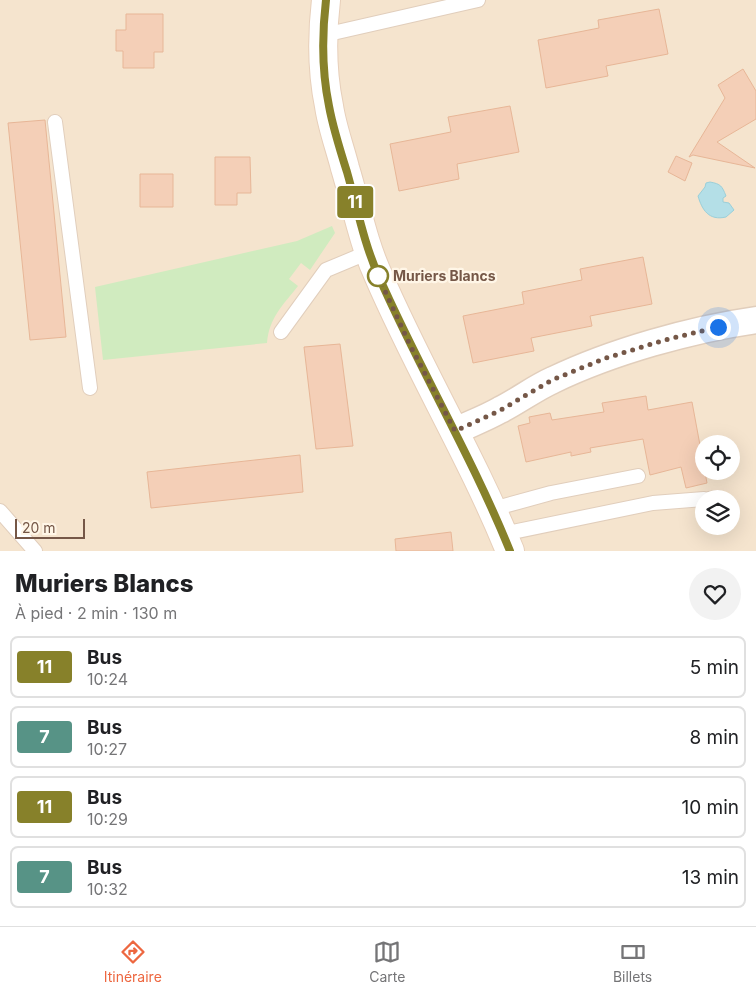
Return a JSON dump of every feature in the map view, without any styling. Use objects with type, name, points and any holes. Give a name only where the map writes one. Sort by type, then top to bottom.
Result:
[{"type":"main road","points":[[326,0],[324,35],[325,76],[329,106],[369,252],[410,345],[455,431],[507,542]]},
{"type":"street","points":[[455,431],[499,411],[552,380],[606,358],[665,340],[735,323],[756,320]]},
{"type":"lane","points":[[324,35],[478,0]]},
{"type":"lane","points":[[55,122],[90,388]]},
{"type":"lane","points":[[281,332],[326,270],[369,252]]},
{"type":"lane","points":[[493,509],[551,493],[638,476]]},
{"type":"lane","points":[[507,542],[653,503],[695,500]]},
{"type":"lane","points":[[0,511],[35,551]]},
{"type":"shaded area","points":[[0,0],[756,0],[756,551],[0,551]]},
{"type":"green space","points":[[332,226],[335,233],[310,270],[301,263],[289,279],[298,286],[274,319],[268,334],[267,343],[103,360],[95,287],[297,241]]},
{"type":"water","points":[[710,182],[721,186],[726,196],[723,198],[723,202],[729,203],[734,210],[726,217],[711,216],[702,206],[698,196],[706,183]]},
{"type":"building","points":[[659,9],[668,54],[606,66],[608,76],[546,88],[538,40],[599,28],[598,20]]},
{"type":"building","points":[[126,14],[163,14],[163,52],[154,52],[154,68],[123,68],[123,51],[116,51],[116,30],[126,30]]},
{"type":"building","points":[[743,69],[756,91],[756,119],[717,142],[755,168],[693,155],[689,157],[725,98],[718,85]]},
{"type":"building","points":[[510,106],[519,152],[457,164],[459,179],[399,191],[390,144],[451,132],[448,117]]},
{"type":"building","points":[[45,120],[66,337],[30,340],[8,123]]},
{"type":"building","points":[[676,156],[692,163],[685,181],[668,172]]},
{"type":"building","points":[[215,157],[250,157],[251,193],[237,193],[237,205],[215,205]]},
{"type":"building","points":[[140,174],[173,174],[173,207],[140,207]]},
{"type":"building","points":[[643,257],[652,304],[590,316],[592,326],[531,338],[534,351],[473,363],[463,316],[524,304],[522,292],[582,280],[580,269]]},
{"type":"building","points":[[340,344],[353,446],[316,449],[304,347]]},
{"type":"building","points":[[646,396],[648,410],[692,402],[698,435],[695,435],[695,480],[706,480],[707,483],[686,488],[681,467],[650,475],[643,439],[590,448],[591,452],[571,456],[571,452],[526,462],[518,426],[530,423],[529,417],[550,413],[552,420],[604,412],[602,403]]},
{"type":"building","points":[[300,455],[303,492],[151,508],[147,472]]},
{"type":"building","points":[[451,532],[453,551],[396,551],[395,539]]},
{"type":"bus line","name":"11","points":[[326,0],[324,10],[325,76],[329,106],[369,252],[410,345],[469,458],[510,551]]},
{"type":"place","name":"Muriers Blancs","points":[[378,276]]},
{"type":"route","points":[[378,276],[410,345],[455,431],[499,411],[552,380],[606,358],[665,340],[718,327]]}]
